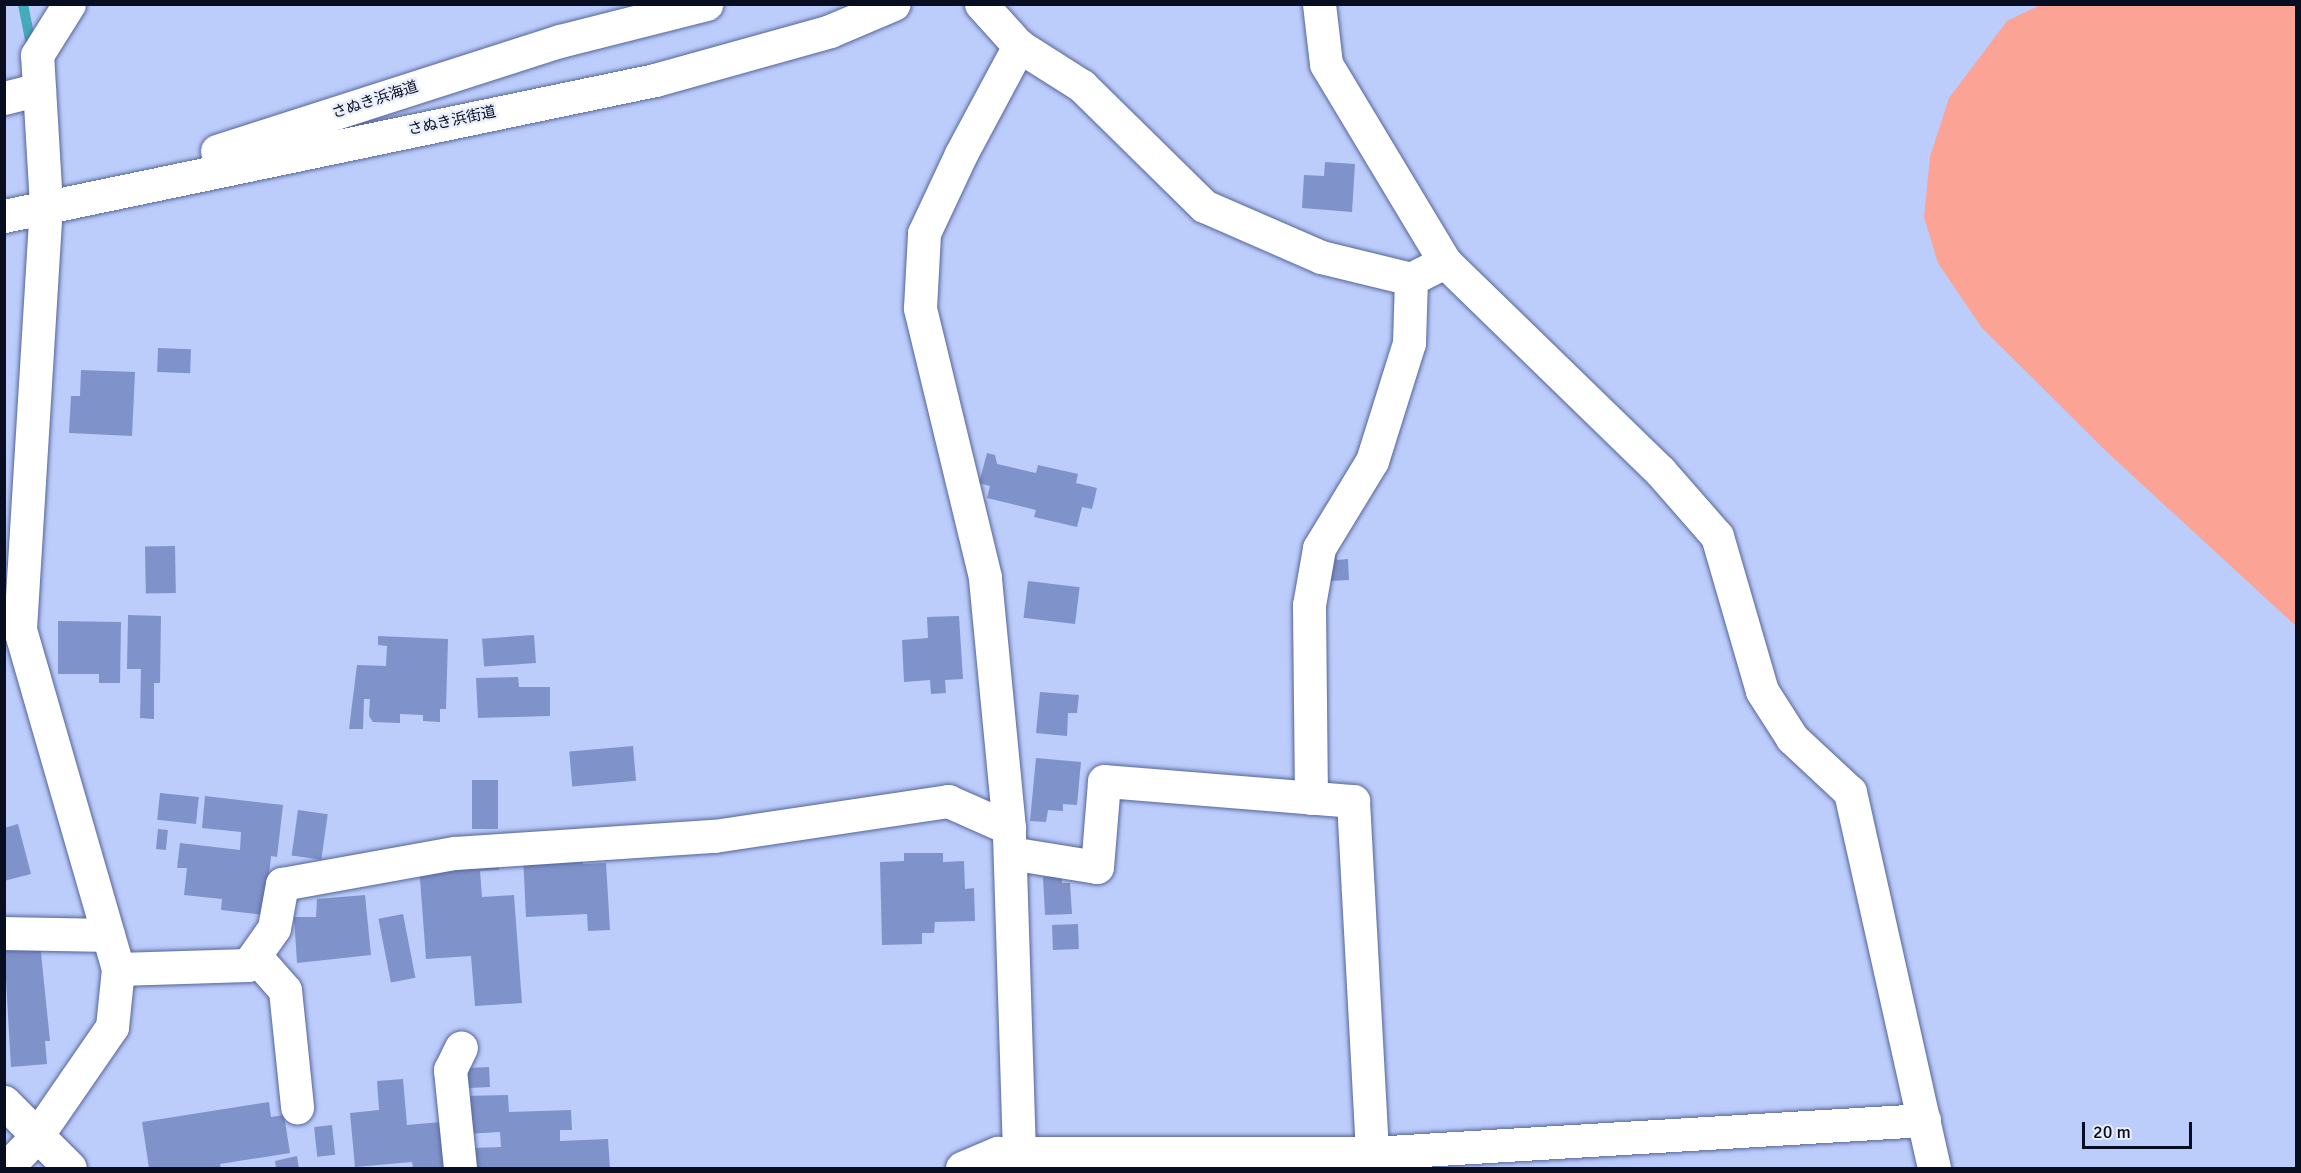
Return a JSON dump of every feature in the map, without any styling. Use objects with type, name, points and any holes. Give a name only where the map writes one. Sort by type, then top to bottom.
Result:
[{"type":"street","points":[[6,1168],[36,1137],[111,1027],[118,969],[20,628],[46,205],[37,55],[69,4]]},
{"type":"street","name":"さぬき浜海道","points":[[46,205],[560,41],[706,4]]},
{"type":"street","name":"さぬき浜街道","points":[[4,216],[46,205],[655,80],[830,31],[894,4]]},
{"type":"street","points":[[981,4],[1019,46],[1082,86],[1204,206],[1321,257],[1411,279],[1445,262]]},
{"type":"street","points":[[1319,4],[1326,64],[1445,262],[1660,471],[1717,536],[1762,691],[1792,738],[1851,792],[1934,1168]]},
{"type":"street","points":[[962,1168],[998,1153],[1019,1153],[1010,841],[985,577],[920,308],[924,233],[961,154],[1019,46]]},
{"type":"street","points":[[4,98],[39,89]]},
{"type":"street","points":[[1311,798],[1309,605],[1319,548],[1372,461],[1409,343],[1411,279]]},
{"type":"street","points":[[118,969],[248,965],[274,928],[282,884],[455,853],[714,837],[948,801],[1010,841],[1097,867],[1104,781],[1353,801],[1372,1153]]},
{"type":"street","points":[[4,933],[108,935]]},
{"type":"street","points":[[255,956],[285,990],[297,1107]]},
{"type":"street","points":[[460,1168],[450,1070],[461,1047]]},
{"type":"street","points":[[4,1102],[36,1137],[70,1168]]},
{"type":"street","points":[[998,1153],[1372,1153],[1924,1120]]},
{"type":"shaded area","points":[[2040,5],[2296,5],[2296,626],[2108,453],[1982,328],[1938,263],[1924,217],[1930,157],[1949,98],[2007,21]]},
{"type":"building","points":[[1325,162],[1355,164],[1352,212],[1302,208],[1304,175],[1324,176]]},
{"type":"building","points":[[158,348],[191,349],[190,373],[157,372]]},
{"type":"building","points":[[81,370],[135,372],[132,436],[69,433],[71,396],[80,396]]},
{"type":"building","points":[[987,453],[995,455],[997,464],[1036,473],[1038,465],[1078,474],[1076,483],[1097,488],[1092,509],[1082,507],[1077,527],[1034,517],[1036,510],[987,498],[990,486],[979,483]]},
{"type":"building","points":[[175,546],[176,593],[146,594],[145,547]]},
{"type":"building","points":[[1336,554],[1337,560],[1348,559],[1349,580],[1330,581],[1328,555]]},
{"type":"building","points":[[1028,581],[1080,587],[1075,624],[1023,618]]},
{"type":"building","points":[[128,615],[161,616],[160,683],[154,683],[154,719],[140,718],[141,669],[127,669]]},
{"type":"building","points":[[959,616],[963,679],[945,680],[946,693],[931,694],[930,680],[904,682],[902,640],[928,638],[927,617]]},
{"type":"building","points":[[58,621],[121,622],[120,683],[99,683],[99,674],[58,674]]},
{"type":"building","points":[[534,635],[536,663],[484,667],[482,639]]},
{"type":"building","points":[[378,636],[448,639],[446,709],[440,709],[440,722],[423,721],[423,715],[400,714],[400,723],[373,722],[369,716],[370,699],[364,699],[363,729],[349,729],[357,665],[386,666],[387,646],[378,645]]},
{"type":"building","points":[[518,677],[519,687],[550,687],[550,716],[478,718],[476,678]]},
{"type":"building","points":[[1040,692],[1079,695],[1077,713],[1068,713],[1067,736],[1036,733]]},
{"type":"building","points":[[633,746],[636,781],[572,786],[569,752]]},
{"type":"building","points":[[1036,758],[1081,762],[1077,805],[1063,804],[1063,811],[1048,810],[1046,822],[1030,821]]},
{"type":"building","points":[[472,780],[498,780],[498,829],[472,829]]},
{"type":"building","points":[[160,793],[199,797],[196,824],[157,820]]},
{"type":"building","points":[[205,796],[283,805],[277,857],[271,856],[265,915],[221,910],[222,899],[184,895],[187,868],[177,868],[180,843],[240,850],[241,832],[202,828]]},
{"type":"building","points":[[298,810],[328,814],[321,860],[292,856]]},
{"type":"building","points":[[18,824],[31,874],[4,881],[4,828]]},
{"type":"building","points":[[158,829],[168,830],[166,850],[156,849]]},
{"type":"building","points":[[582,853],[583,864],[606,863],[610,930],[588,931],[587,914],[526,917],[523,856]]},
{"type":"building","points":[[904,853],[943,853],[943,862],[964,861],[965,889],[974,888],[975,921],[935,922],[934,933],[922,933],[922,944],[882,945],[880,862],[904,861]]},
{"type":"building","points":[[499,861],[499,870],[480,871],[482,897],[514,895],[522,1003],[475,1006],[471,956],[426,959],[419,866]]},
{"type":"building","points":[[1062,876],[1062,883],[1070,883],[1072,914],[1045,915],[1043,877]]},
{"type":"building","points":[[365,895],[371,955],[297,963],[294,917],[316,917],[317,899]]},
{"type":"building","points":[[403,914],[415,978],[391,983],[378,919]]},
{"type":"building","points":[[1078,924],[1079,949],[1053,950],[1052,925]]},
{"type":"building","points":[[40,943],[50,1041],[45,1041],[47,1064],[11,1067],[4,946]]},
{"type":"building","points":[[489,1067],[490,1087],[464,1088],[463,1068]]},
{"type":"building","points":[[403,1079],[407,1125],[441,1122],[445,1168],[413,1168],[412,1162],[355,1167],[350,1113],[379,1110],[377,1081]]},
{"type":"building","points":[[508,1095],[509,1112],[571,1110],[572,1130],[560,1130],[560,1141],[608,1139],[610,1168],[473,1168],[473,1148],[501,1147],[500,1132],[464,1134],[463,1096]]},
{"type":"building","points":[[269,1102],[271,1117],[284,1115],[290,1153],[220,1164],[221,1168],[149,1168],[142,1122]]},
{"type":"building","points":[[332,1125],[335,1155],[317,1157],[314,1127]]},
{"type":"building","points":[[297,1156],[299,1168],[276,1168],[275,1161]]},
{"type":"waterway","points":[[23,4],[32,50]]}]
